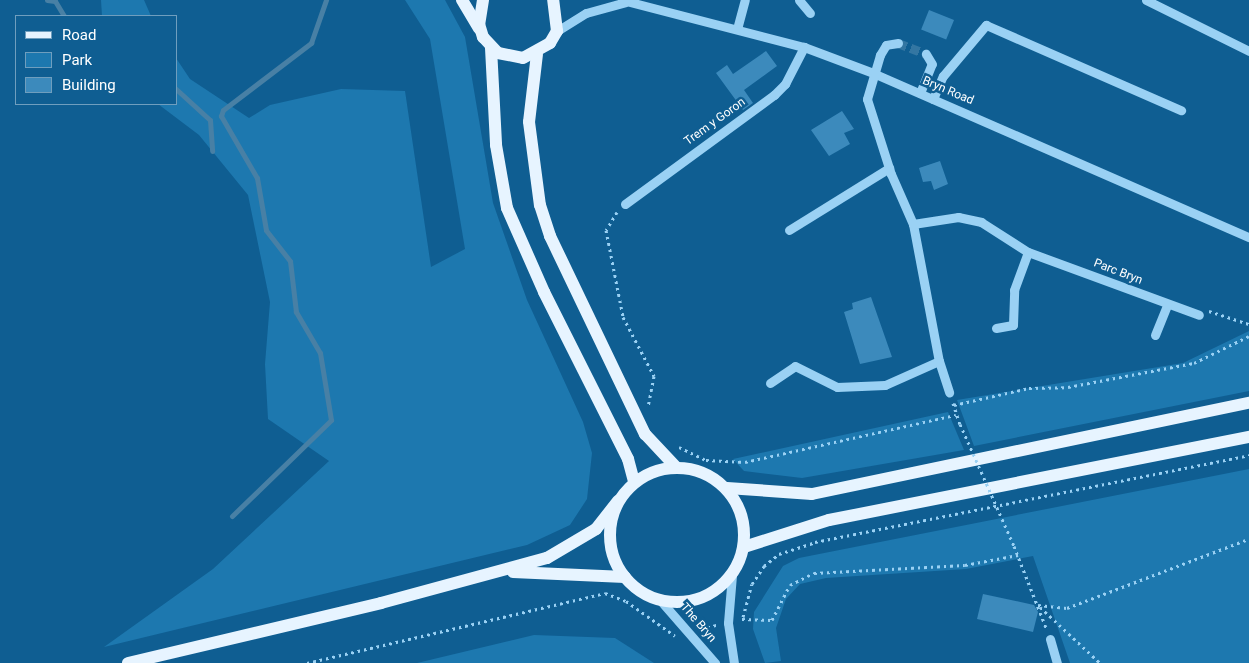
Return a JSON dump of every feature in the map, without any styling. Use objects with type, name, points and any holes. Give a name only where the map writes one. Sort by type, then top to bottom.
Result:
[{"type":"main road","points":[[462,0],[491,48],[511,58],[537,54]]},
{"type":"main road","points":[[483,37],[479,24],[484,0]]},
{"type":"main road","points":[[553,0],[557,31],[537,54],[530,122],[540,204],[550,236],[645,434],[676,467]]},
{"type":"main road","points":[[491,48],[496,145],[508,208],[536,274],[628,459],[634,482]]},
{"type":"main road","points":[[128,663],[500,572],[572,546],[596,529],[634,482],[654,471],[676,467],[695,469],[727,488],[812,494],[1249,403]]},
{"type":"main road","points":[[744,547],[829,520],[1249,437]]},
{"type":"main road","points":[[500,572],[624,577],[660,600],[700,598],[732,575],[744,547],[745,526],[727,488]]},
{"type":"main road","points":[[618,501],[610,540],[624,577]]},
{"type":"street","points":[[738,29],[745,0]]},
{"type":"street","points":[[799,0],[810,13]]},
{"type":"street","points":[[1146,0],[1249,51]]},
{"type":"street","name":"Bryn Road","points":[[557,31],[586,14],[624,1],[804,47],[873,73],[1249,236]]},
{"type":"street","points":[[933,99],[943,76],[986,25],[1181,110]]},
{"type":"street","points":[[898,43],[886,45],[873,73],[867,100],[889,168],[913,224],[939,361],[949,392]]},
{"type":"street","name":"Trem y Goron","points":[[624,204],[774,95],[785,84],[804,47]]},
{"type":"street","points":[[920,93],[932,64],[926,54]]},
{"type":"street","points":[[789,230],[889,168]]},
{"type":"street","name":"Parc Bryn","points":[[913,224],[958,218],[981,222],[1028,252],[1167,305],[1199,315]]},
{"type":"street","points":[[996,328],[1012,325],[1014,290],[1028,252]]},
{"type":"street","points":[[1155,335],[1167,305]]},
{"type":"street","points":[[770,383],[795,366],[837,387],[885,385],[939,361]]},
{"type":"street","name":"The Bryn","points":[[732,575],[728,623],[734,663]]},
{"type":"street","name":"The Bryn","points":[[660,600],[715,663]]},
{"type":"street","points":[[1050,639],[1057,663]]},
{"type":"path","points":[[624,204],[606,230],[624,317],[654,376],[647,410],[651,415]]},
{"type":"path","points":[[1199,315],[1210,311],[1249,324]]},
{"type":"path","points":[[953,405],[1022,389],[1068,387],[1194,363],[1249,336]]},
{"type":"path","points":[[949,392],[960,424],[1018,555],[1050,639]]},
{"type":"path","points":[[673,440],[706,460],[745,462],[956,414]]},
{"type":"path","points":[[742,619],[752,584],[779,554],[815,542],[1249,455]]},
{"type":"path","points":[[1038,605],[1068,608],[1249,539]]},
{"type":"path","points":[[728,623],[742,619],[772,620],[790,585],[814,573],[965,565],[1018,555]]},
{"type":"path","points":[[307,663],[605,593]]},
{"type":"path","points":[[1038,605],[1100,663]]},
{"type":"green space","points":[[101,0],[144,0],[151,15],[102,15]]},
{"type":"green space","points":[[405,0],[445,0],[465,37],[493,203],[527,300],[583,422],[592,453],[587,499],[570,525],[527,545],[104,647],[213,569],[329,461],[268,419],[265,364],[270,302],[248,195],[199,135],[159,105],[178,105],[178,61],[190,79],[249,118],[270,105],[341,89],[405,91],[431,267],[465,249],[430,39]]},
{"type":"green space","points":[[1249,331],[1249,391],[974,446],[957,400],[1183,363]]},
{"type":"green space","points":[[948,412],[964,450],[802,478],[744,471],[733,459]]},
{"type":"green space","points":[[1249,469],[1249,663],[1070,663],[1033,556],[966,569],[826,578],[800,584],[786,599],[776,628],[781,661],[765,663],[753,629],[754,612],[783,566],[799,558]]},
{"type":"green space","points":[[534,635],[615,638],[654,663],[417,663]]},
{"type":"building","points":[[929,10],[954,20],[946,40],[921,29]]},
{"type":"building","points":[[766,51],[777,66],[744,90],[753,103],[743,110],[716,73],[727,65],[733,74]]},
{"type":"building","points":[[842,111],[854,129],[844,133],[850,144],[829,156],[811,130]]},
{"type":"building","points":[[940,161],[948,184],[934,190],[931,181],[923,182],[919,168]]},
{"type":"building","points":[[871,297],[892,357],[860,364],[844,312],[853,309],[852,303]]},
{"type":"building","points":[[983,594],[1034,605],[1038,612],[1033,632],[977,619]]},
{"type":"waterway","points":[[47,0],[55,1],[63,15]]},
{"type":"waterway","points":[[232,516],[331,420],[320,353],[296,312],[290,261],[266,230],[257,178],[221,116],[223,110],[311,43],[326,0]]},
{"type":"waterway","points":[[178,91],[210,120],[212,151]]},
{"type":"tunnel","points":[[898,43],[926,54]]}]
